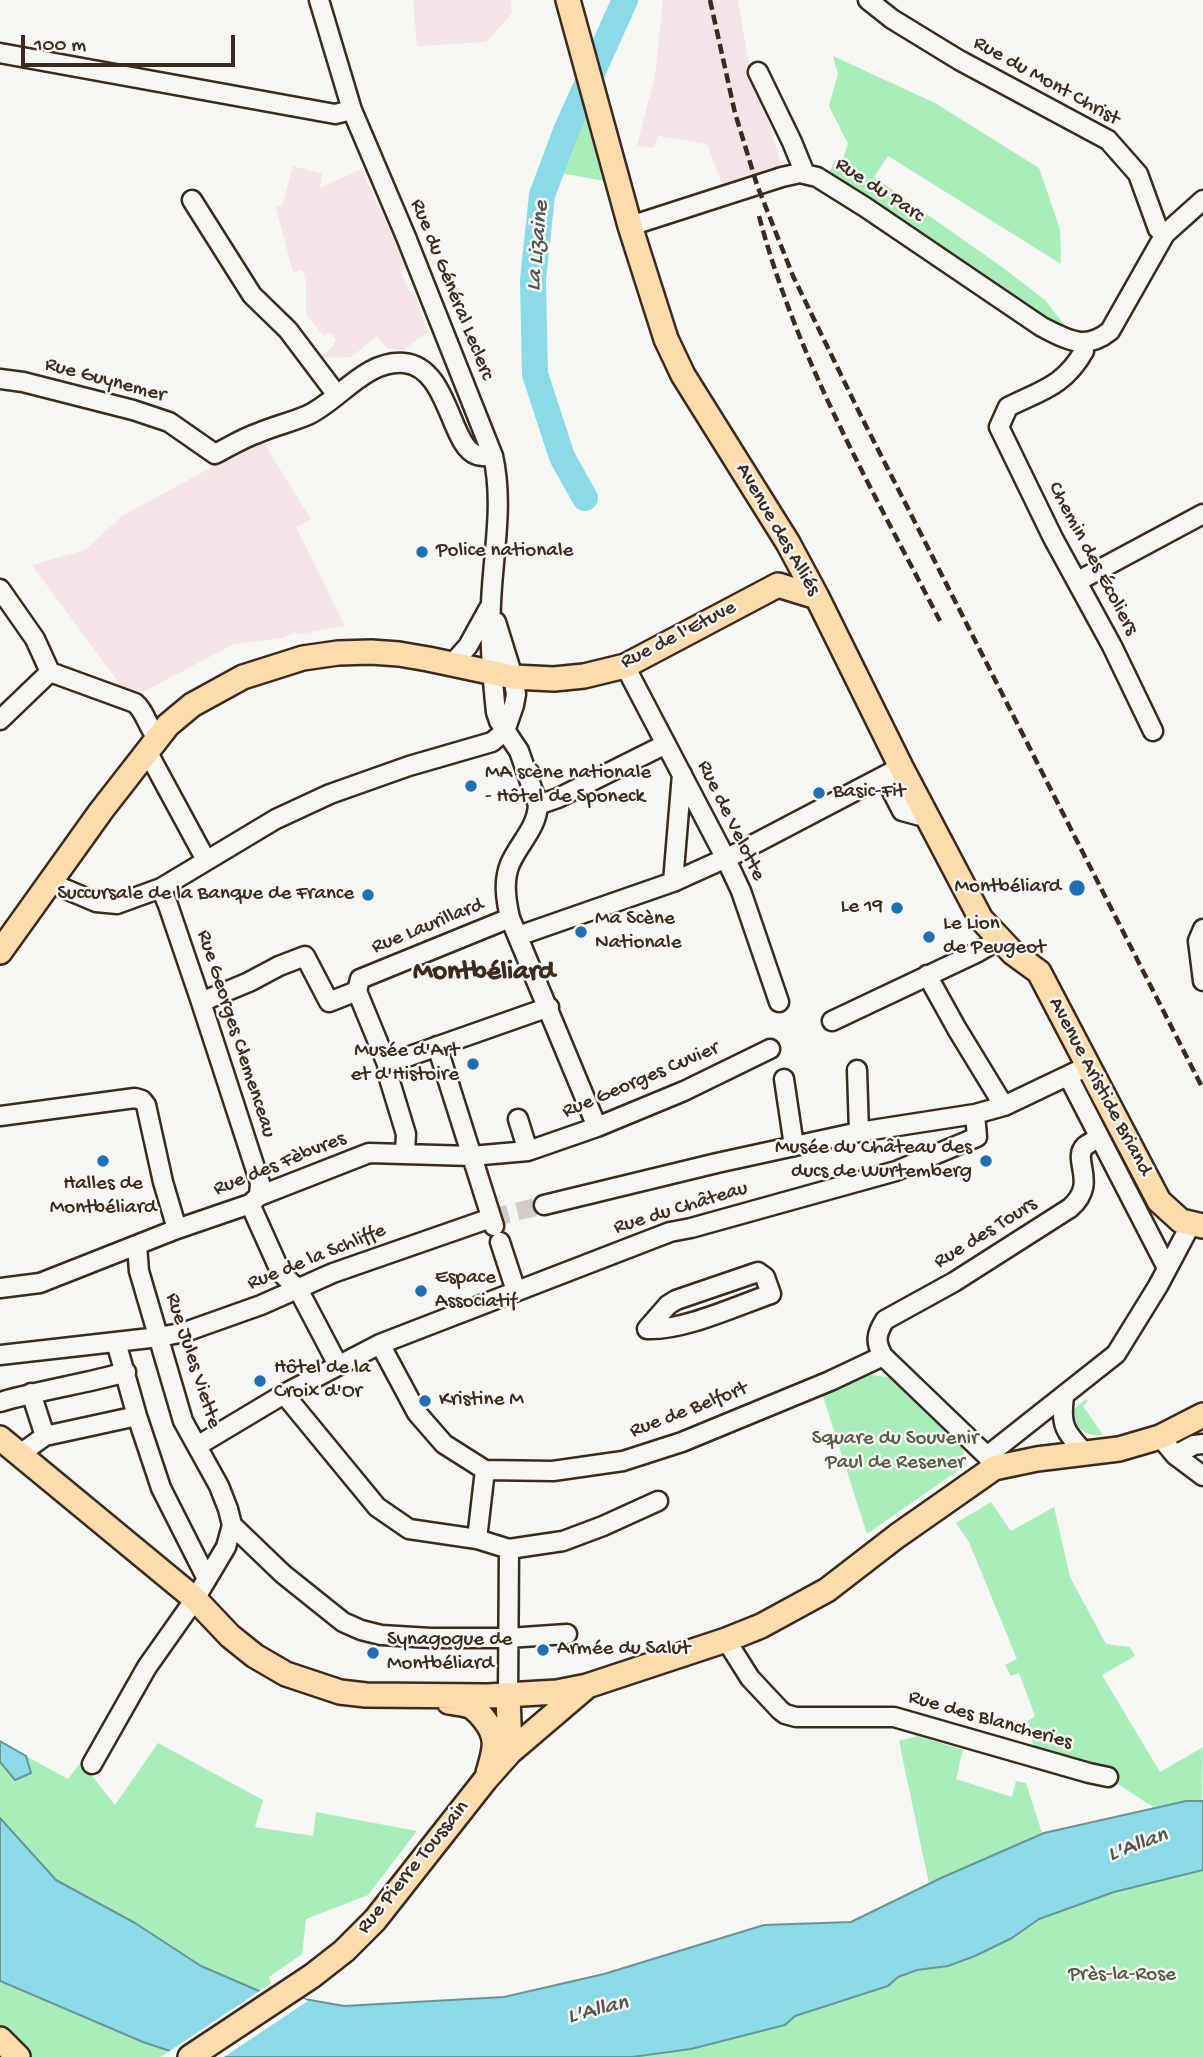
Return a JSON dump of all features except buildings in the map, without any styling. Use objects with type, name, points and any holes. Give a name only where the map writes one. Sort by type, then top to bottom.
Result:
[{"type":"main road","name":"Avenue des Alliés","points":[[568,0],[630,226],[666,339],[683,375],[788,543],[817,597],[892,772],[928,818],[981,919],[1000,939]]},
{"type":"main road","points":[[788,543],[778,584],[817,597]]},
{"type":"main road","name":"Rue de l'Etuve","points":[[0,952],[100,811],[173,719],[192,705],[234,682],[303,658],[371,652],[453,663],[502,675],[554,680],[584,676],[625,666],[778,584]]},
{"type":"main road","name":"Avenue Aristide Briand","points":[[1000,939],[1013,953],[1039,972],[1078,1071],[1159,1201],[1181,1221],[1197,1225]]},
{"type":"main road","points":[[0,1438],[195,1599],[230,1636],[255,1656],[286,1674],[340,1692],[429,1697],[557,1692],[587,1686],[726,1640],[761,1626],[827,1590],[990,1462],[1119,1449],[1160,1437],[1203,1415]]},
{"type":"main road","name":"Rue Pierre Toussain","points":[[190,2057],[312,1976],[344,1951],[375,1920],[510,1752],[587,1686]]},
{"type":"main road","points":[[508,1695],[510,1752]]},
{"type":"main road","points":[[429,1697],[473,1708],[492,1729],[495,1750],[486,1779]]},
{"type":"main road","points":[[0,2039],[18,2057]]},
{"type":"street","name":"Rue du Général Leclerc","points":[[319,0],[352,110],[406,237],[492,456],[497,477],[497,512],[491,605],[502,675],[516,694],[505,731]]},
{"type":"street","name":"Rue du Mont Christ","points":[[868,0],[892,19],[959,60],[1108,140],[1138,174],[1157,229],[1165,234]]},
{"type":"street","points":[[0,53],[335,114],[352,110]]},
{"type":"street","points":[[758,72],[805,174]]},
{"type":"street","name":"Rue du Parc","points":[[630,226],[782,177],[794,174],[817,177],[1042,327],[1083,344]]},
{"type":"street","points":[[192,200],[252,295],[288,330],[337,395]]},
{"type":"street","points":[[1083,344],[1099,340],[1110,331],[1165,234],[1203,201]]},
{"type":"street","name":"Chemin des Écoliers","points":[[1083,344],[1084,351],[1080,359],[1061,381],[1008,407],[999,427],[1153,731]]},
{"type":"street","name":"Rue Guynemer","points":[[0,379],[23,382],[134,410],[169,422],[215,454],[255,434],[310,414],[377,367],[404,363],[417,366],[427,373],[437,387],[466,448],[475,455],[492,456]]},
{"type":"street","points":[[1078,582],[1203,514]]},
{"type":"street","points":[[0,589],[35,639],[50,672],[135,702],[141,708],[150,730],[152,744],[205,860]]},
{"type":"street","name":"Rue du Général Leclerc","points":[[453,663],[468,646],[491,605]]},
{"type":"street","name":"Rue de Velotte","points":[[625,666],[726,858],[741,891],[779,1002]]},
{"type":"street","points":[[0,720],[50,672]]},
{"type":"street","points":[[51,883],[96,902],[117,904],[161,888],[276,819],[330,794],[409,766],[492,742],[505,731],[519,751],[538,805],[535,823],[508,870],[505,892],[510,918],[597,1127]]},
{"type":"street","points":[[538,805],[558,798],[666,744]]},
{"type":"street","points":[[518,936],[673,882],[726,858],[892,772]]},
{"type":"street","points":[[673,882],[682,774]]},
{"type":"street","name":"Rue Georges Clemenceau","points":[[161,888],[260,1183],[255,1200],[281,1273],[298,1289],[338,1365]]},
{"type":"street","name":"Rue Laurillard","points":[[201,1002],[305,956],[329,1002],[357,991],[360,979],[510,918]]},
{"type":"street","points":[[1203,929],[1198,940],[1203,981]]},
{"type":"street","points":[[832,1021],[930,981],[1000,939]]},
{"type":"street","points":[[930,981],[1004,1106]]},
{"type":"street","points":[[357,991],[387,1064],[387,1075],[406,1134],[405,1153]]},
{"type":"street","points":[[387,1064],[549,1007]]},
{"type":"street","points":[[437,1046],[516,1291]]},
{"type":"street","name":"Rue Georges Cuvier","points":[[528,1151],[597,1127],[684,1091],[770,1049]]},
{"type":"street","points":[[857,1070],[859,1132]]},
{"type":"street","points":[[544,1205],[859,1132],[975,1114],[1004,1106],[1078,1071],[1100,1138],[1167,1269]]},
{"type":"street","points":[[784,1079],[794,1146]]},
{"type":"street","points":[[0,1116],[135,1098],[142,1100],[146,1105],[163,1182],[177,1229]]},
{"type":"street","name":"Rue du Château","points":[[197,1446],[284,1394],[380,1344],[670,1232],[859,1182],[929,1158],[977,1137],[975,1114]]},
{"type":"street","points":[[518,1119],[528,1151]]},
{"type":"street","name":"Rue des Tours","points":[[883,1356],[876,1337],[885,1320],[954,1282],[1079,1200],[1084,1191],[1082,1150],[1100,1138]]},
{"type":"street","name":"Rue des Fèbvres","points":[[0,1289],[40,1283],[369,1153],[471,1156],[528,1151]]},
{"type":"street","points":[[883,1356],[990,1462],[1116,1354],[1197,1225]]},
{"type":"street","name":"Rue de la Schliffe","points":[[0,1355],[185,1332],[261,1305],[332,1273],[495,1230]]},
{"type":"street","name":"Rue Jules Viette","points":[[137,1246],[139,1271],[184,1421],[219,1486],[232,1525]]},
{"type":"street","points":[[758,1272],[765,1277],[771,1294],[680,1326],[661,1330],[647,1329],[668,1305],[676,1300],[753,1273],[758,1272]]},
{"type":"street","points":[[116,1342],[161,1489],[207,1579]]},
{"type":"street","points":[[380,1344],[417,1413],[428,1428],[444,1444],[485,1470],[477,1539]]},
{"type":"street","name":"Rue de Belfort","points":[[485,1470],[554,1471],[623,1461],[686,1441],[883,1356]]},
{"type":"street","points":[[0,1402],[31,1393],[85,1384],[126,1372]]},
{"type":"street","points":[[31,1393],[45,1436]]},
{"type":"street","points":[[284,1394],[377,1507],[409,1529],[477,1539],[509,1549],[563,1541],[603,1527],[658,1501]]},
{"type":"street","points":[[1064,1397],[1062,1415],[1065,1430],[1084,1453]]},
{"type":"street","points":[[20,1454],[45,1436],[137,1416]]},
{"type":"street","points":[[1160,1437],[1175,1455],[1203,1476]]},
{"type":"street","points":[[1175,1455],[1194,1445],[1203,1444]]},
{"type":"street","points":[[92,1764],[147,1667],[195,1599],[226,1547],[232,1525],[283,1574],[343,1622],[362,1630],[381,1635],[431,1638],[508,1638],[567,1634]]},
{"type":"street","points":[[508,1695],[509,1549]]},
{"type":"street","name":"Rue des Blancheries","points":[[726,1640],[750,1678],[785,1714],[796,1717],[894,1717],[1108,1777]]},
{"type":"shaded area","points":[[413,0],[511,0],[512,13],[486,42],[417,46]]},
{"type":"shaded area","points":[[663,0],[738,0],[747,54],[782,166],[722,184],[707,144],[658,136],[654,148],[637,145],[655,76]]},
{"type":"shaded area","points":[[293,166],[322,174],[320,188],[361,169],[407,268],[401,272],[411,295],[415,294],[427,332],[403,350],[388,349],[377,336],[351,357],[319,358],[333,346],[336,339],[330,332],[324,336],[306,315],[306,281],[302,270],[293,273],[276,208],[283,204]]},
{"type":"shaded area","points":[[262,440],[311,519],[296,527],[345,626],[234,644],[143,692],[122,687],[32,565],[85,550],[122,516]]},
{"type":"green space","points":[[833,56],[935,103],[1039,168],[1060,229],[1061,264],[888,156],[874,177],[1045,300],[1066,327],[1062,329],[828,174],[835,161],[843,158],[848,144],[829,106],[838,74]]},
{"type":"green space","points":[[586,117],[604,181],[561,173]]},
{"type":"green space","name":"Square du Souvenir Paul de Resener","points":[[867,1374],[894,1378],[963,1449],[966,1465],[867,1534],[822,1393]]},
{"type":"green space","points":[[1086,1399],[1088,1401],[1083,1406],[1103,1435],[1086,1433],[1078,1426],[1074,1409]]},
{"type":"green space","points":[[991,1502],[1011,1531],[1054,1507],[1070,1577],[1106,1644],[1130,1647],[1135,1656],[1102,1675],[1160,1772],[1203,1747],[1202,1801],[1153,1807],[1090,1766],[1034,1750],[1028,1721],[1035,1716],[1019,1673],[1011,1676],[1005,1665],[1017,1659],[969,1542],[956,1523]]},
{"type":"green space","points":[[918,1736],[963,1750],[956,1779],[1012,1797],[1016,1781],[1026,1783],[1042,1833],[929,1884],[899,1741]]},
{"type":"green space","points":[[158,1743],[263,1800],[255,1827],[313,1836],[316,1812],[417,1831],[368,1895],[306,1919],[302,1954],[269,1977],[271,1983],[259,1991],[201,1966],[135,1923],[56,1880],[0,1818],[0,1762],[15,1780],[30,1773],[26,1756],[68,1779],[81,1762],[115,1805]]},
{"type":"green space","name":"Près-la-Rose","points":[[1203,1870],[1203,2057],[632,2057],[691,2049],[785,2025],[794,2016],[888,1986],[898,1977],[917,1970],[948,1966],[975,1956],[1012,1938],[1039,1919],[1114,1892]]},
{"type":"green space","points":[[0,1981],[169,2052],[160,2057],[30,2057],[0,2028]]},
{"type":"water","points":[[0,1741],[26,1756],[31,1773],[15,1780],[0,1762]]},
{"type":"water","name":"L'Allan","points":[[1186,1801],[1203,1801],[1203,1870],[1114,1892],[1039,1919],[1012,1938],[975,1956],[948,1966],[917,1970],[898,1977],[888,1986],[795,2016],[785,2025],[691,2049],[632,2057],[188,2057],[143,2042],[0,1981],[0,1818],[56,1880],[135,1923],[201,1966],[259,1991],[344,2006],[504,1997],[604,1974],[764,1925],[851,1922],[941,1878],[1044,1833]]},
{"type":"pier","points":[[264,1988],[294,1994],[308,2001],[224,2057],[174,2057],[165,2054]]},
{"type":"waterway","name":"La Lizaine","points":[[585,498],[562,457],[535,374],[533,280],[542,195],[566,131],[625,0]]},
{"type":"tunnel","points":[[491,1218],[544,1205]]},
{"type":"railway","points":[[710,0],[735,113],[757,185],[793,276],[862,418],[1203,1089]]},
{"type":"railway","points":[[759,216],[775,269],[815,373],[863,473],[940,621]]},
{"type":"place","name":"Police nationale","points":[[422,552]]},
{"type":"place","name":"MA scène nationale - Hôtel de Sponeck","points":[[471,786]]},
{"type":"place","name":"Basic-Fit","points":[[819,793]]},
{"type":"place","name":"Montbéliard","points":[[1077,888]]},
{"type":"place","name":"Succursale de la Banque de France","points":[[368,895]]},
{"type":"place","name":"Le 19","points":[[897,908]]},
{"type":"place","name":"Ma Scène Nationale","points":[[581,932]]},
{"type":"place","name":"Le Lion de Peugeot","points":[[929,937]]},
{"type":"place","name":"Musée d'Art et d'Histoire","points":[[473,1064]]},
{"type":"place","name":"Halles de Montbéliard","points":[[103,1161]]},
{"type":"place","name":"Musée du Château des ducs de Wurtemberg","points":[[986,1161]]},
{"type":"place","name":"Espace Associatif","points":[[421,1291]]},
{"type":"place","name":"Hôtel de la Croix d'Or","points":[[260,1381]]},
{"type":"place","name":"Kristine M","points":[[425,1401]]},
{"type":"place","name":"Armée du Salut","points":[[543,1650]]},
{"type":"place","name":"Synagogue de Montbéliard","points":[[373,1653]]},
{"type":"district","name":"Montbéliard","points":[[484,974]]}]
